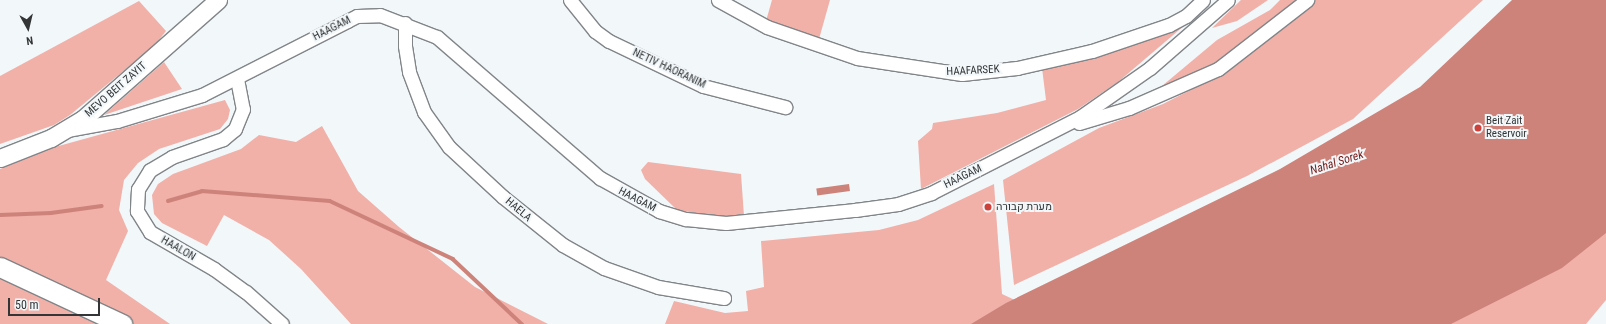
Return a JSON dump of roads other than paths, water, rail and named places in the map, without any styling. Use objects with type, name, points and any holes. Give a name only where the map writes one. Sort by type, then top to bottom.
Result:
[{"type":"main road","points":[[0,267],[122,324]]},
{"type":"street","name":"MEVO BEIT ZAYIT","points":[[0,158],[67,130],[88,115],[218,0]]},
{"type":"street","name":"NETIV HAORANIM","points":[[570,0],[594,31],[609,41],[703,86],[785,107]]},
{"type":"street","name":"HAAFARSEK","points":[[718,0],[767,27],[857,58],[962,74],[1017,68],[1092,51],[1169,25],[1186,16],[1203,0]]},
{"type":"street","name":"HAAGAM","points":[[67,130],[134,116],[202,95],[237,79],[357,16],[380,15],[405,23],[436,37],[517,109],[616,189],[644,205],[686,219],[738,222],[898,204],[931,193],[1067,124],[1134,80],[1228,0]]},
{"type":"street","points":[[1067,124],[1129,108],[1218,69],[1307,0]]},
{"type":"street","name":"HAELA","points":[[405,23],[404,46],[409,72],[424,112],[449,147],[498,193],[563,245],[604,268],[658,287],[724,298]]},
{"type":"street","name":"HAALON","points":[[237,79],[243,109],[235,129],[223,138],[172,157],[150,170],[138,189],[137,211],[150,232],[214,269],[282,324]]},
{"type":"water","name":"Beit Zait Reservoir","points":[[1512,0],[1606,0],[1606,233],[1562,268],[1451,324],[971,324],[1006,303],[1280,169],[1420,87]]},
{"type":"water","points":[[849,184],[850,191],[817,196],[816,189]]},
{"type":"waterway","points":[[168,201],[202,191],[330,201],[453,259],[522,324]]},
{"type":"waterway","points":[[0,215],[51,213],[102,206]]},
{"type":"place","name":"Beit Zait Reservoir","points":[[1478,128]]},
{"type":"place","name":"מערת קבורה","points":[[988,207]]},
{"type":"water label","name":"Nahal Sorek","points":[[1337,163]]}]
